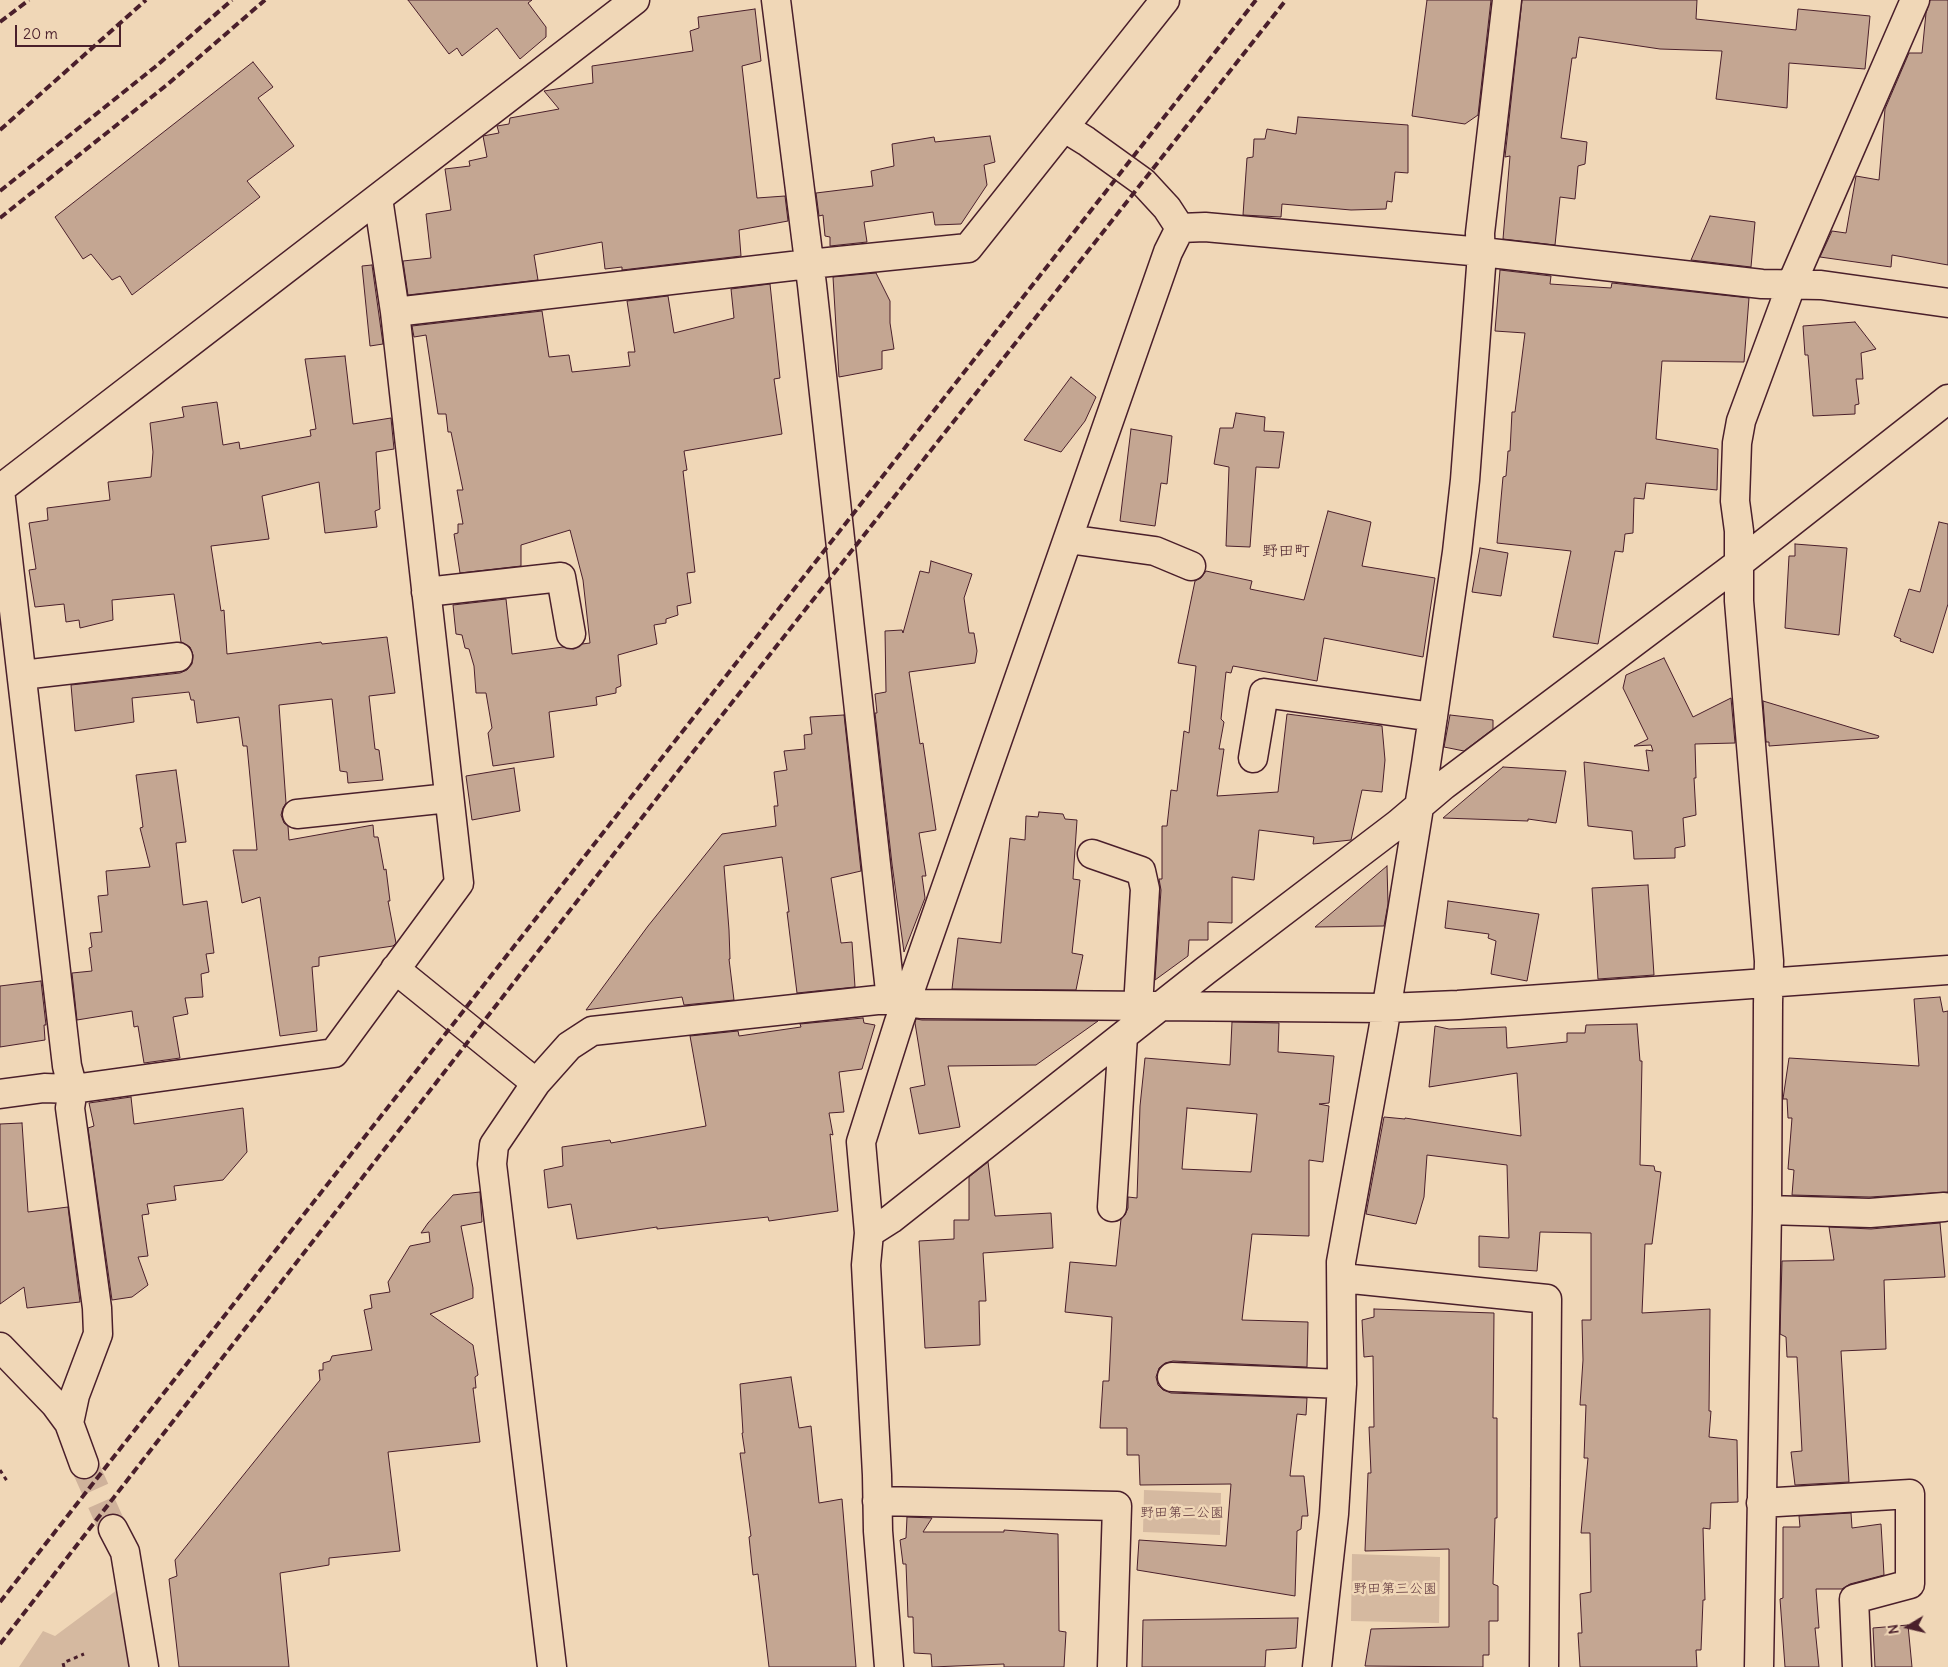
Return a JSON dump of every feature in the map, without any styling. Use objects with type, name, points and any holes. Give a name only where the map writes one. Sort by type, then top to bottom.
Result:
[{"type":"street","points":[[69,1423],[75,1395],[98,1334],[97,1308],[70,1108],[73,1090],[67,1066],[0,490],[635,0]]},
{"type":"street","points":[[776,0],[809,264],[887,955],[899,1001],[899,1022],[861,1142],[869,1233],[866,1265],[878,1531],[889,1667]]},
{"type":"street","points":[[395,312],[809,264],[968,248],[1165,0]]},
{"type":"street","points":[[1317,1667],[1334,1514],[1342,1384],[1341,1262],[1419,807],[1465,480],[1482,252],[1480,233],[1507,0]]},
{"type":"street","points":[[1758,1667],[1768,1210],[1769,961],[1739,601],[1739,531],[1735,501],[1737,443],[1740,421],[1792,283],[1915,0]]},
{"type":"street","points":[[1065,128],[1143,182],[1167,208],[1180,228]]},
{"type":"street","points":[[0,1094],[44,1088],[73,1090],[334,1053],[459,883],[395,312],[378,198]]},
{"type":"street","points":[[1180,228],[1205,227],[1482,252],[1762,284],[1792,283],[1821,285],[1948,303]]},
{"type":"street","points":[[899,1001],[1068,539],[1159,279],[1180,228]]},
{"type":"street","points":[[869,1233],[891,1219],[1123,1036],[1150,1006],[1204,971],[1452,780],[1738,564],[1948,399]]},
{"type":"street","points":[[1068,539],[1155,551],[1191,566]]},
{"type":"street","points":[[426,592],[561,577],[571,634]]},
{"type":"street","points":[[22,675],[178,657]]},
{"type":"street","points":[[1253,758],[1264,692],[1433,717]]},
{"type":"street","points":[[297,814],[449,798]]},
{"type":"street","points":[[1092,854],[1141,870],[1145,889],[1150,1006]]},
{"type":"street","points":[[395,970],[536,1083]]},
{"type":"street","points":[[552,1667],[492,1164],[494,1145],[536,1083],[569,1046],[592,1031],[899,1001],[922,1004],[1386,1008],[1948,970]]},
{"type":"street","points":[[1112,1207],[1123,1036]]},
{"type":"street","points":[[1768,1210],[1870,1213],[1944,1207]]},
{"type":"street","points":[[1342,1278],[1547,1299],[1544,1667]]},
{"type":"street","points":[[0,1347],[54,1404],[69,1423],[84,1464]]},
{"type":"street","points":[[1172,1377],[1342,1384]]},
{"type":"street","points":[[1761,1503],[1910,1494],[1910,1584],[1854,1599],[1857,1667]]},
{"type":"street","points":[[877,1501],[1116,1506],[1112,1667]]},
{"type":"street","points":[[113,1529],[125,1552],[144,1667]]},
{"type":"path","points":[[0,1470],[7,1481]]},
{"type":"path","points":[[64,1667],[63,1663],[84,1654]]},
{"type":"green space","name":"野田第二公園","points":[[1144,1490],[1221,1493],[1220,1535],[1143,1532]]},
{"type":"green space","name":"野田第三公園","points":[[1352,1554],[1440,1557],[1439,1623],[1351,1621]]},
{"type":"green space","points":[[121,1587],[129,1648],[129,1667],[19,1667],[43,1631],[55,1636]]},
{"type":"building","points":[[408,0],[532,0],[528,3],[546,27],[546,37],[520,59],[497,28],[462,56],[457,48],[449,54]]},
{"type":"building","points":[[1427,0],[1491,0],[1478,115],[1465,124],[1412,116]]},
{"type":"building","points":[[1522,0],[1697,0],[1696,19],[1796,30],[1798,9],[1870,16],[1865,69],[1789,63],[1787,108],[1716,99],[1722,51],[1660,49],[1579,37],[1576,58],[1572,58],[1561,138],[1587,142],[1585,164],[1578,166],[1575,199],[1560,197],[1555,245],[1503,239],[1510,156],[1505,157]]},
{"type":"building","points":[[1930,0],[1948,0],[1948,265],[1892,255],[1891,267],[1820,257],[1832,231],[1846,233],[1856,176],[1879,180],[1885,109],[1909,53],[1922,53],[1926,13]]},
{"type":"building","points":[[755,9],[761,61],[742,66],[757,198],[785,196],[788,221],[739,230],[741,256],[622,270],[622,267],[605,269],[602,242],[534,255],[538,280],[408,295],[403,261],[431,258],[426,214],[451,210],[445,169],[470,166],[469,161],[487,157],[483,136],[499,133],[497,126],[509,124],[510,118],[559,109],[544,91],[593,83],[592,66],[693,51],[690,31],[699,28],[698,17]]},
{"type":"building","points":[[253,62],[273,87],[258,98],[294,146],[247,181],[260,197],[132,295],[120,276],[112,280],[91,254],[83,259],[55,217]]},
{"type":"building","points":[[1298,117],[1408,125],[1408,173],[1395,172],[1392,202],[1387,201],[1386,209],[1351,210],[1282,204],[1281,217],[1243,215],[1247,158],[1253,157],[1254,139],[1265,139],[1267,129],[1296,134]]},
{"type":"building","points":[[990,136],[995,162],[984,165],[987,185],[961,224],[935,225],[933,212],[864,222],[867,242],[830,246],[830,237],[825,236],[823,215],[819,216],[816,193],[873,186],[871,171],[894,166],[892,144],[934,137],[935,142]]},
{"type":"building","points":[[1710,216],[1755,222],[1751,267],[1691,260]]},
{"type":"building","points":[[372,265],[383,344],[370,346],[362,266]]},
{"type":"building","points":[[1500,270],[1551,276],[1550,284],[1611,288],[1612,283],[1749,298],[1744,362],[1662,361],[1656,439],[1718,449],[1717,490],[1646,483],[1644,499],[1634,498],[1633,533],[1625,534],[1623,552],[1615,551],[1598,644],[1553,637],[1571,551],[1497,543],[1503,477],[1506,476],[1508,451],[1510,451],[1512,412],[1515,412],[1525,333],[1495,331]]},
{"type":"building","points":[[876,273],[890,301],[890,323],[894,349],[882,351],[882,369],[839,377],[833,277]]},
{"type":"building","points":[[770,284],[780,378],[774,379],[782,434],[684,451],[687,470],[683,471],[695,572],[687,573],[691,603],[677,606],[678,615],[666,619],[666,623],[654,625],[657,644],[618,655],[621,686],[616,688],[616,693],[596,697],[597,705],[549,712],[554,757],[493,766],[488,733],[492,728],[486,693],[476,693],[474,666],[469,649],[465,648],[462,635],[456,634],[453,605],[506,599],[512,654],[563,647],[574,649],[582,644],[590,643],[583,580],[570,530],[521,545],[521,566],[460,573],[454,534],[458,533],[458,524],[463,524],[457,490],[463,490],[451,432],[448,432],[446,414],[438,414],[426,335],[414,337],[412,326],[542,311],[549,357],[569,355],[572,372],[630,366],[628,352],[635,352],[627,301],[668,296],[674,333],[734,318],[731,289]]},
{"type":"building","points":[[1855,322],[1876,349],[1861,353],[1863,379],[1856,379],[1859,404],[1855,405],[1855,414],[1813,416],[1808,355],[1805,355],[1803,326]]},
{"type":"building","points":[[345,356],[353,424],[391,418],[394,449],[376,452],[380,509],[375,511],[377,527],[325,533],[319,482],[262,496],[269,539],[211,546],[221,611],[224,610],[227,654],[321,642],[322,644],[387,637],[395,693],[369,696],[375,749],[379,750],[383,780],[348,783],[347,772],[340,771],[332,699],[279,705],[286,803],[281,815],[284,823],[288,826],[289,840],[373,825],[374,837],[378,837],[384,870],[386,869],[390,901],[388,901],[396,943],[393,946],[319,957],[319,966],[312,967],[317,1031],[280,1036],[260,897],[242,903],[233,850],[257,850],[247,746],[243,746],[239,717],[197,723],[194,700],[191,700],[189,692],[132,698],[134,722],[75,731],[71,685],[180,673],[187,670],[192,664],[193,655],[190,647],[181,642],[174,594],[112,600],[113,620],[80,628],[79,620],[66,622],[64,604],[35,607],[29,570],[36,569],[29,523],[48,520],[47,508],[110,500],[108,482],[151,477],[153,452],[150,423],[184,417],[182,407],[217,402],[223,445],[239,442],[240,449],[311,436],[310,430],[316,429],[305,359]]},
{"type":"building","points":[[1071,377],[1096,397],[1085,421],[1061,452],[1024,440]]},
{"type":"building","points":[[1236,413],[1265,417],[1264,431],[1284,432],[1279,468],[1256,467],[1250,547],[1226,546],[1229,467],[1214,464],[1220,428],[1233,428]]},
{"type":"building","points":[[1131,429],[1172,436],[1167,484],[1161,483],[1155,526],[1120,521]]},
{"type":"building","points":[[1328,511],[1371,522],[1362,566],[1435,578],[1423,657],[1324,638],[1317,681],[1233,666],[1231,673],[1226,672],[1221,719],[1224,722],[1219,749],[1224,749],[1217,796],[1278,792],[1287,714],[1382,726],[1385,760],[1382,792],[1362,790],[1351,840],[1313,844],[1314,837],[1259,830],[1254,880],[1232,877],[1232,923],[1208,922],[1208,940],[1189,940],[1188,956],[1155,980],[1161,890],[1159,879],[1162,879],[1162,826],[1167,826],[1171,790],[1177,791],[1184,731],[1189,733],[1196,666],[1178,663],[1195,581],[1201,578],[1206,571],[1252,581],[1250,589],[1304,600]]},
{"type":"building","points":[[1939,522],[1948,524],[1948,604],[1933,653],[1900,641],[1901,639],[1894,636],[1909,589],[1920,592]]},
{"type":"building","points":[[1795,544],[1847,548],[1839,635],[1785,628],[1789,556],[1795,556]]},
{"type":"building","points":[[1480,548],[1508,553],[1501,596],[1472,592]]},
{"type":"building","points":[[931,561],[972,574],[964,598],[969,633],[974,633],[977,651],[975,663],[909,672],[920,744],[923,743],[936,830],[919,833],[926,876],[922,876],[925,898],[904,952],[875,713],[877,713],[875,694],[886,692],[885,631],[902,630],[903,633],[920,571],[929,573]]},
{"type":"building","points":[[1664,658],[1693,717],[1731,698],[1735,743],[1695,744],[1696,815],[1683,818],[1685,846],[1675,848],[1675,858],[1634,859],[1632,831],[1588,826],[1584,762],[1649,771],[1646,750],[1653,751],[1651,745],[1634,746],[1648,739],[1623,688],[1626,675]]},
{"type":"building","points":[[1763,701],[1879,736],[1878,738],[1769,746],[1769,742],[1766,742]]},
{"type":"building","points":[[844,715],[861,871],[831,878],[841,943],[852,942],[855,987],[797,993],[782,857],[724,866],[729,930],[729,959],[734,1000],[684,1005],[682,997],[586,1010],[648,926],[722,834],[776,826],[774,806],[778,806],[774,772],[787,770],[784,751],[805,749],[804,735],[812,734],[810,717]]},
{"type":"building","points":[[1450,715],[1493,720],[1493,729],[1464,751],[1444,747]]},
{"type":"building","points":[[1503,767],[1566,771],[1556,823],[1528,819],[1528,821],[1443,818]]},
{"type":"building","points":[[514,768],[520,811],[472,820],[466,776]]},
{"type":"building","points":[[176,770],[186,842],[176,843],[183,905],[207,901],[214,953],[206,954],[209,972],[201,974],[203,997],[185,998],[188,1014],[173,1017],[180,1058],[144,1063],[138,1026],[134,1027],[132,1011],[77,1020],[72,973],[92,971],[89,948],[92,947],[90,933],[102,932],[98,896],[108,895],[106,871],[150,867],[140,828],[143,827],[136,775]]},
{"type":"building","points":[[1039,812],[1063,814],[1065,819],[1077,820],[1073,879],[1080,880],[1072,953],[1083,955],[1076,990],[952,989],[958,938],[1001,943],[1010,838],[1025,840],[1026,816],[1038,817]]},
{"type":"building","points":[[1387,866],[1388,904],[1384,926],[1315,927]]},
{"type":"building","points":[[1648,885],[1654,975],[1598,979],[1592,888]]},
{"type":"building","points":[[1448,901],[1539,914],[1527,981],[1491,974],[1496,941],[1488,938],[1489,934],[1445,928]]},
{"type":"building","points":[[41,981],[46,1025],[44,1025],[45,1040],[0,1047],[0,986]]},
{"type":"building","points":[[1940,997],[1943,1012],[1948,1011],[1948,1192],[1870,1197],[1792,1195],[1794,1170],[1788,1169],[1792,1118],[1788,1118],[1787,1099],[1783,1099],[1789,1058],[1919,1066],[1914,999]]},
{"type":"building","points":[[863,1018],[864,1023],[875,1025],[862,1069],[839,1072],[844,1112],[829,1113],[833,1135],[830,1134],[838,1211],[769,1221],[768,1217],[657,1229],[657,1227],[577,1239],[571,1204],[548,1208],[544,1170],[563,1166],[562,1147],[610,1140],[611,1143],[706,1126],[690,1036],[738,1031],[739,1036],[801,1027],[800,1024]]},
{"type":"building","points":[[916,1019],[1098,1021],[1036,1065],[948,1066],[960,1127],[919,1134],[910,1088],[925,1085],[915,1023]]},
{"type":"building","points":[[1232,1022],[1279,1023],[1278,1052],[1334,1056],[1329,1103],[1319,1104],[1329,1106],[1323,1162],[1309,1160],[1309,1236],[1252,1234],[1242,1320],[1308,1322],[1307,1367],[1173,1361],[1165,1363],[1159,1368],[1156,1377],[1158,1385],[1163,1390],[1171,1393],[1307,1398],[1306,1415],[1297,1414],[1290,1476],[1304,1476],[1308,1516],[1302,1516],[1301,1529],[1297,1531],[1295,1596],[1137,1570],[1139,1540],[1226,1546],[1231,1484],[1140,1485],[1139,1455],[1127,1455],[1127,1428],[1100,1428],[1103,1381],[1109,1381],[1112,1317],[1065,1312],[1070,1262],[1116,1266],[1121,1219],[1128,1208],[1128,1197],[1137,1198],[1140,1106],[1145,1058],[1230,1065]],"holes":[[[1187,1108],[1257,1114],[1251,1172],[1182,1169]]]},
{"type":"building","points":[[1637,1024],[1640,1061],[1642,1061],[1640,1165],[1654,1166],[1655,1171],[1661,1172],[1652,1244],[1645,1244],[1642,1313],[1710,1309],[1709,1411],[1711,1411],[1709,1437],[1737,1440],[1738,1502],[1711,1503],[1710,1529],[1703,1528],[1705,1600],[1703,1600],[1701,1650],[1696,1650],[1697,1667],[1580,1667],[1578,1633],[1582,1633],[1580,1594],[1591,1592],[1590,1533],[1581,1533],[1588,1458],[1584,1458],[1586,1405],[1580,1405],[1583,1360],[1582,1320],[1591,1320],[1591,1233],[1540,1232],[1537,1271],[1479,1267],[1479,1236],[1509,1238],[1507,1165],[1427,1155],[1424,1197],[1416,1224],[1366,1214],[1384,1117],[1405,1118],[1521,1136],[1517,1073],[1429,1087],[1435,1026],[1449,1029],[1506,1027],[1507,1048],[1567,1042],[1567,1033],[1585,1033],[1586,1025]]},
{"type":"building","points":[[131,1097],[134,1124],[243,1108],[247,1152],[223,1180],[174,1186],[176,1200],[147,1204],[149,1214],[142,1215],[148,1256],[138,1257],[148,1285],[132,1297],[112,1300],[88,1128],[94,1126],[89,1103]]},
{"type":"building","points":[[22,1123],[28,1212],[68,1207],[80,1302],[27,1308],[24,1287],[0,1304],[0,1124]]},
{"type":"building","points":[[988,1162],[995,1216],[1051,1213],[1053,1248],[983,1253],[986,1301],[979,1301],[980,1345],[925,1348],[919,1241],[954,1239],[954,1220],[969,1220],[969,1177]]},
{"type":"building","points":[[480,1192],[482,1222],[461,1226],[473,1288],[473,1298],[430,1314],[473,1345],[478,1375],[475,1377],[476,1388],[473,1388],[480,1442],[388,1452],[400,1551],[329,1558],[329,1565],[280,1573],[289,1667],[179,1667],[169,1579],[177,1576],[175,1560],[320,1380],[319,1370],[323,1370],[323,1363],[330,1361],[332,1356],[372,1350],[364,1310],[372,1308],[370,1295],[390,1292],[388,1282],[410,1246],[430,1242],[429,1232],[421,1233],[428,1223],[453,1195]]},
{"type":"building","points":[[1940,1223],[1945,1277],[1884,1280],[1886,1349],[1841,1351],[1849,1482],[1795,1485],[1791,1452],[1802,1451],[1797,1357],[1787,1357],[1786,1337],[1780,1334],[1782,1261],[1834,1260],[1829,1227],[1871,1229]]},
{"type":"building","points":[[1374,1309],[1494,1313],[1493,1418],[1497,1418],[1497,1518],[1495,1518],[1493,1584],[1498,1586],[1498,1621],[1489,1621],[1489,1655],[1483,1655],[1483,1667],[1365,1666],[1371,1629],[1449,1627],[1449,1549],[1365,1551],[1368,1473],[1371,1473],[1369,1427],[1374,1427],[1373,1356],[1364,1357],[1362,1320],[1374,1317]]},
{"type":"building","points":[[791,1377],[799,1428],[811,1426],[819,1503],[842,1499],[856,1667],[769,1667],[758,1574],[753,1575],[749,1537],[751,1536],[740,1453],[745,1453],[742,1433],[740,1384]]},
{"type":"building","points":[[1851,1513],[1852,1528],[1881,1524],[1884,1575],[1850,1584],[1842,1589],[1816,1589],[1819,1628],[1815,1628],[1819,1667],[1785,1667],[1780,1599],[1783,1598],[1783,1527],[1800,1527],[1799,1516]]},
{"type":"building","points":[[907,1517],[932,1518],[923,1532],[1004,1532],[1004,1530],[1058,1534],[1059,1631],[1066,1632],[1064,1667],[1004,1667],[1004,1664],[932,1667],[931,1654],[914,1653],[913,1617],[908,1617],[906,1564],[903,1564],[900,1540],[906,1538]]},
{"type":"building","points":[[1298,1618],[1296,1648],[1266,1650],[1265,1667],[1142,1667],[1143,1620]]},
{"type":"building","points":[[1908,1625],[1912,1667],[1875,1667],[1873,1628]]},
{"type":"tunnel","points":[[84,1464],[113,1529]]},
{"type":"railway","points":[[0,22],[29,0]]},
{"type":"railway","points":[[0,130],[146,0]]},
{"type":"railway","points":[[0,191],[155,67],[232,0]]},
{"type":"railway","points":[[0,218],[168,84],[265,0]]},
{"type":"railway","points":[[0,1602],[1256,0]]},
{"type":"railway","points":[[0,1644],[693,752],[1286,0]]},
{"type":"district","name":"野田町","points":[[1286,551]]}]
